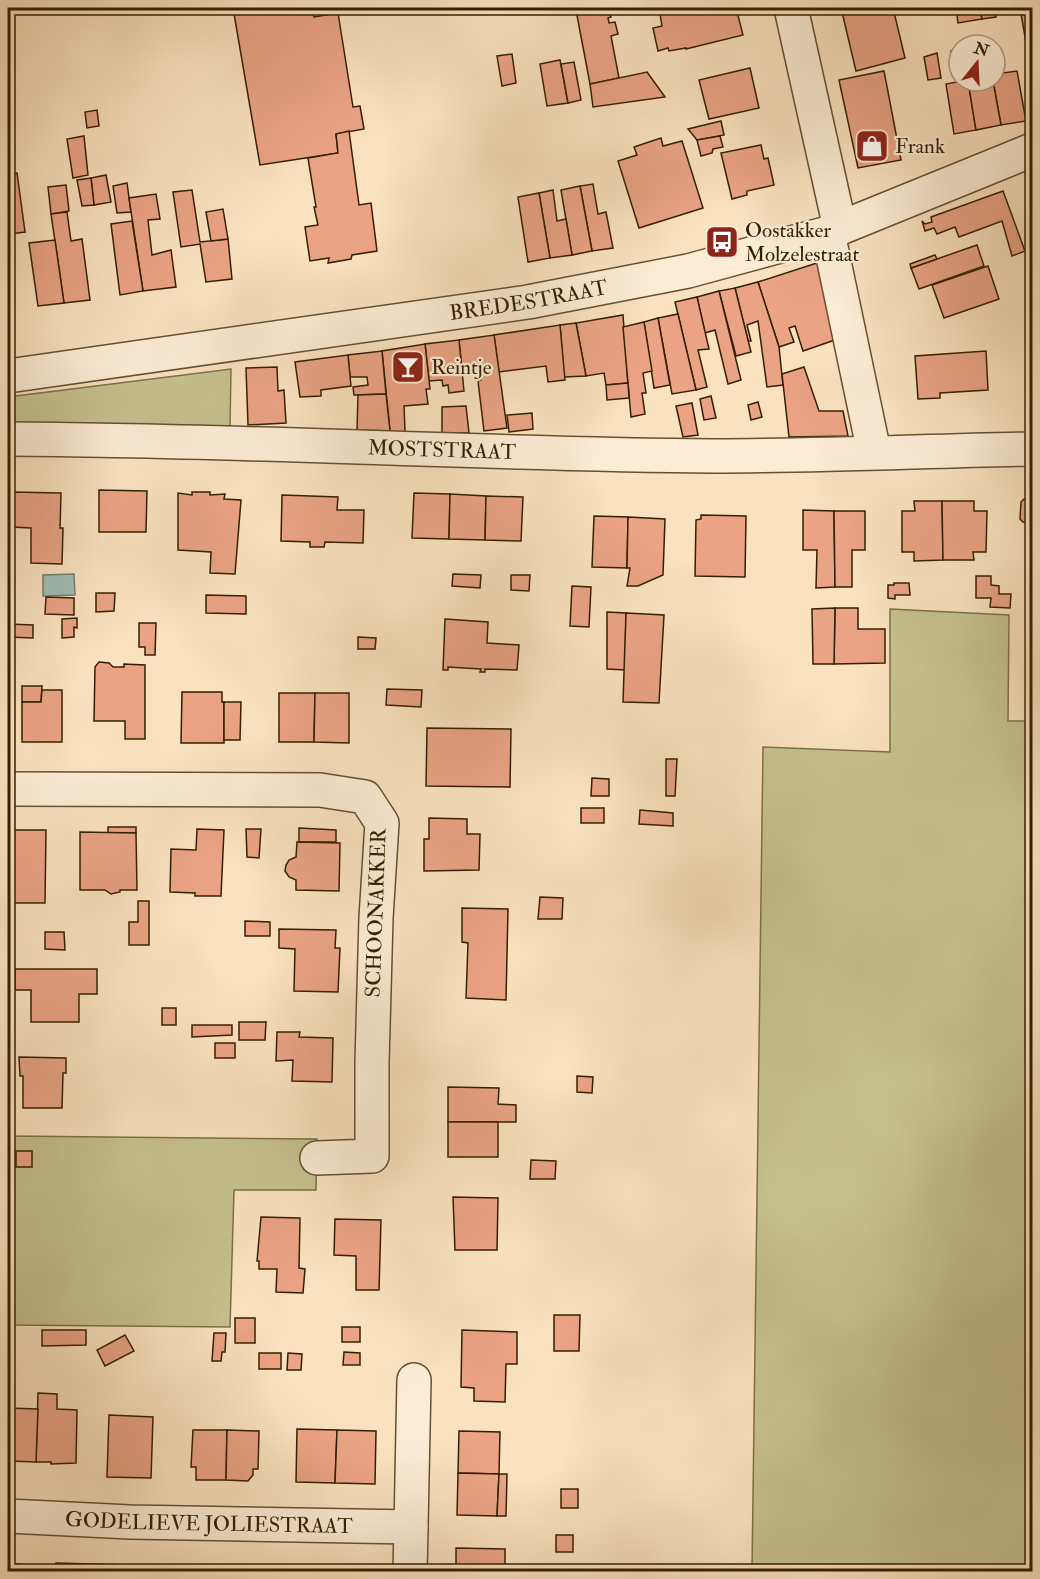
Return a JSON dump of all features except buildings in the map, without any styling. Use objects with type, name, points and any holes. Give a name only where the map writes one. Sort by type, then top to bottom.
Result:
[{"type":"street","points":[[791,8],[874,452]]},
{"type":"street","name":"BREDESTRAAT","points":[[8,376],[528,302],[688,272],[834,230],[1032,150]]},
{"type":"street","name":"MOSTSTRAAT","points":[[8,439],[715,456],[1032,449]]},
{"type":"street","name":"SCHOONAKKER","points":[[8,789],[320,790],[365,797],[382,822],[376,918],[372,1156],[317,1158]]},
{"type":"street","points":[[410,1572],[414,1380]]},
{"type":"street","name":"GODELIEVE JOLIESTRAAT","points":[[8,1516],[130,1522],[411,1527]]},
{"type":"shaded area","points":[[231,369],[230,427],[8,427],[8,397]]},
{"type":"shaded area","points":[[890,609],[1009,615],[1008,721],[1032,721],[1032,1571],[752,1571],[763,747],[890,752]]},
{"type":"shaded area","points":[[8,1136],[317,1139],[316,1190],[234,1190],[230,1327],[8,1325]]},
{"type":"water","points":[[74,574],[75,595],[43,596],[43,575]]},
{"type":"place","name":"Frank","points":[[872,146]]},
{"type":"place","name":"Oostakker Molzelestraat","points":[[722,242]]},
{"type":"place","name":"Reintje","points":[[408,367]]}]
